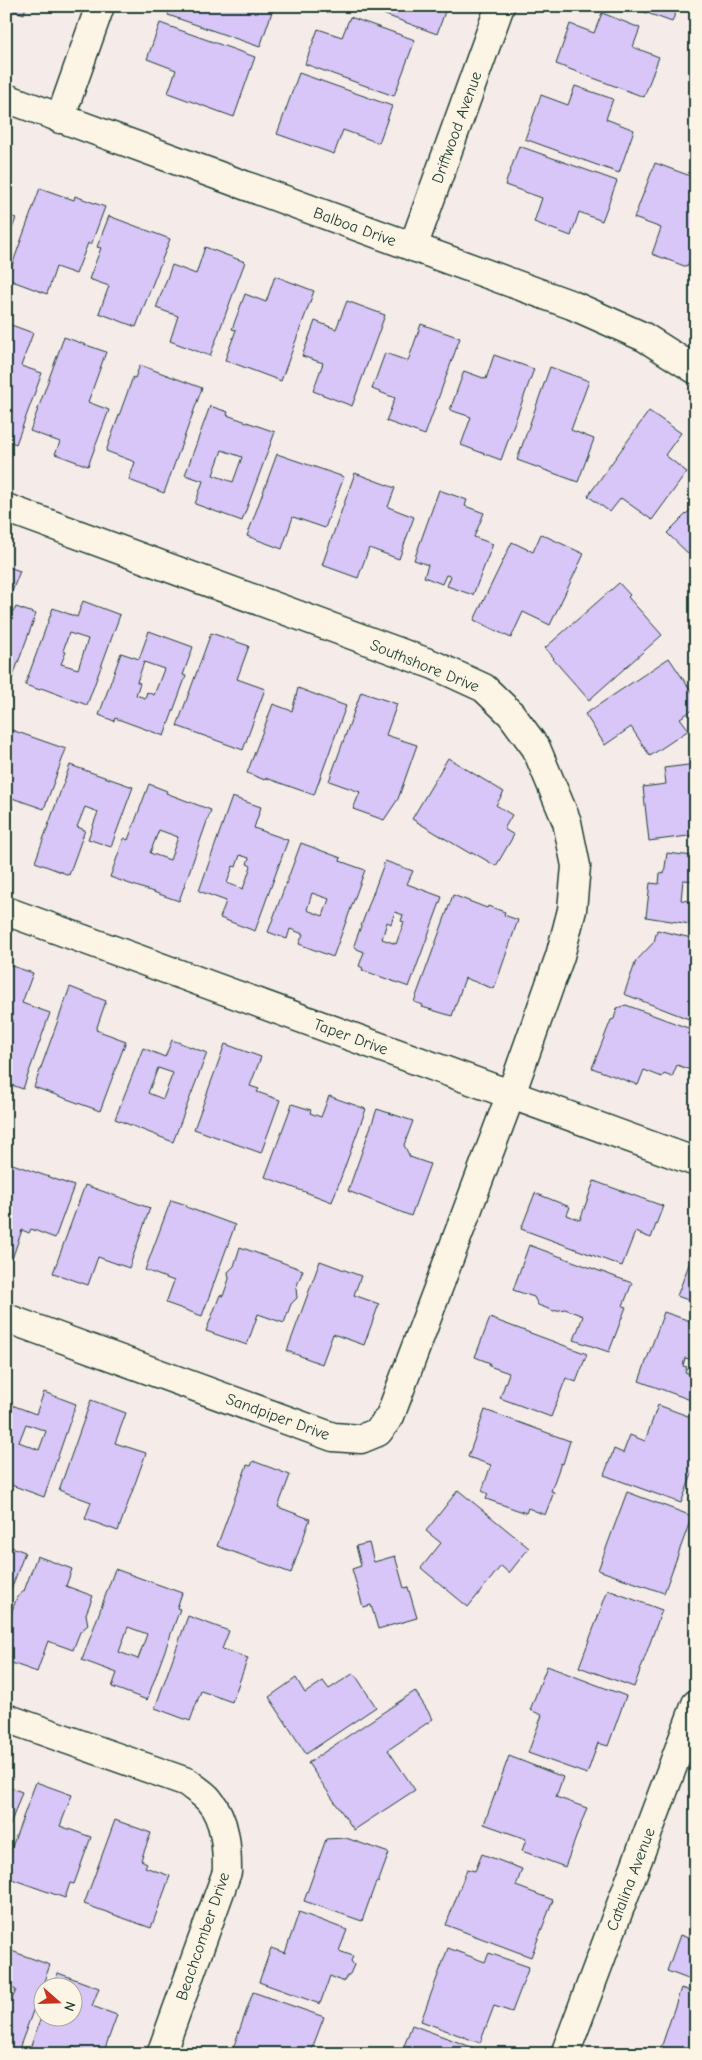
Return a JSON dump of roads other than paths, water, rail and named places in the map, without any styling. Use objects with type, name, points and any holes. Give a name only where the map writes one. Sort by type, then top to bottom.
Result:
[{"type":"street","points":[[60,119],[100,6]]},
{"type":"street","name":"Driftwood Avenue","points":[[413,247],[500,6]]},
{"type":"street","name":"Balboa Drive","points":[[6,98],[572,305],[644,337],[696,370]]},
{"type":"street","name":"Southshore Drive","points":[[6,508],[434,666],[484,688],[511,714],[536,748],[552,783],[567,822],[576,866],[572,910],[560,956],[511,1094]]},
{"type":"street","name":"Taper Drive","points":[[6,911],[696,1162]]},
{"type":"street","name":"Sandpiper Drive","points":[[6,1318],[333,1437],[361,1439],[378,1432],[390,1416],[511,1094]]},
{"type":"street","name":"Catalina Avenue","points":[[565,2054],[696,1704]]},
{"type":"street","name":"Beachcomber Drive","points":[[6,1718],[187,1782],[209,1800],[223,1826],[227,1847],[227,1872],[161,2054]]}]
